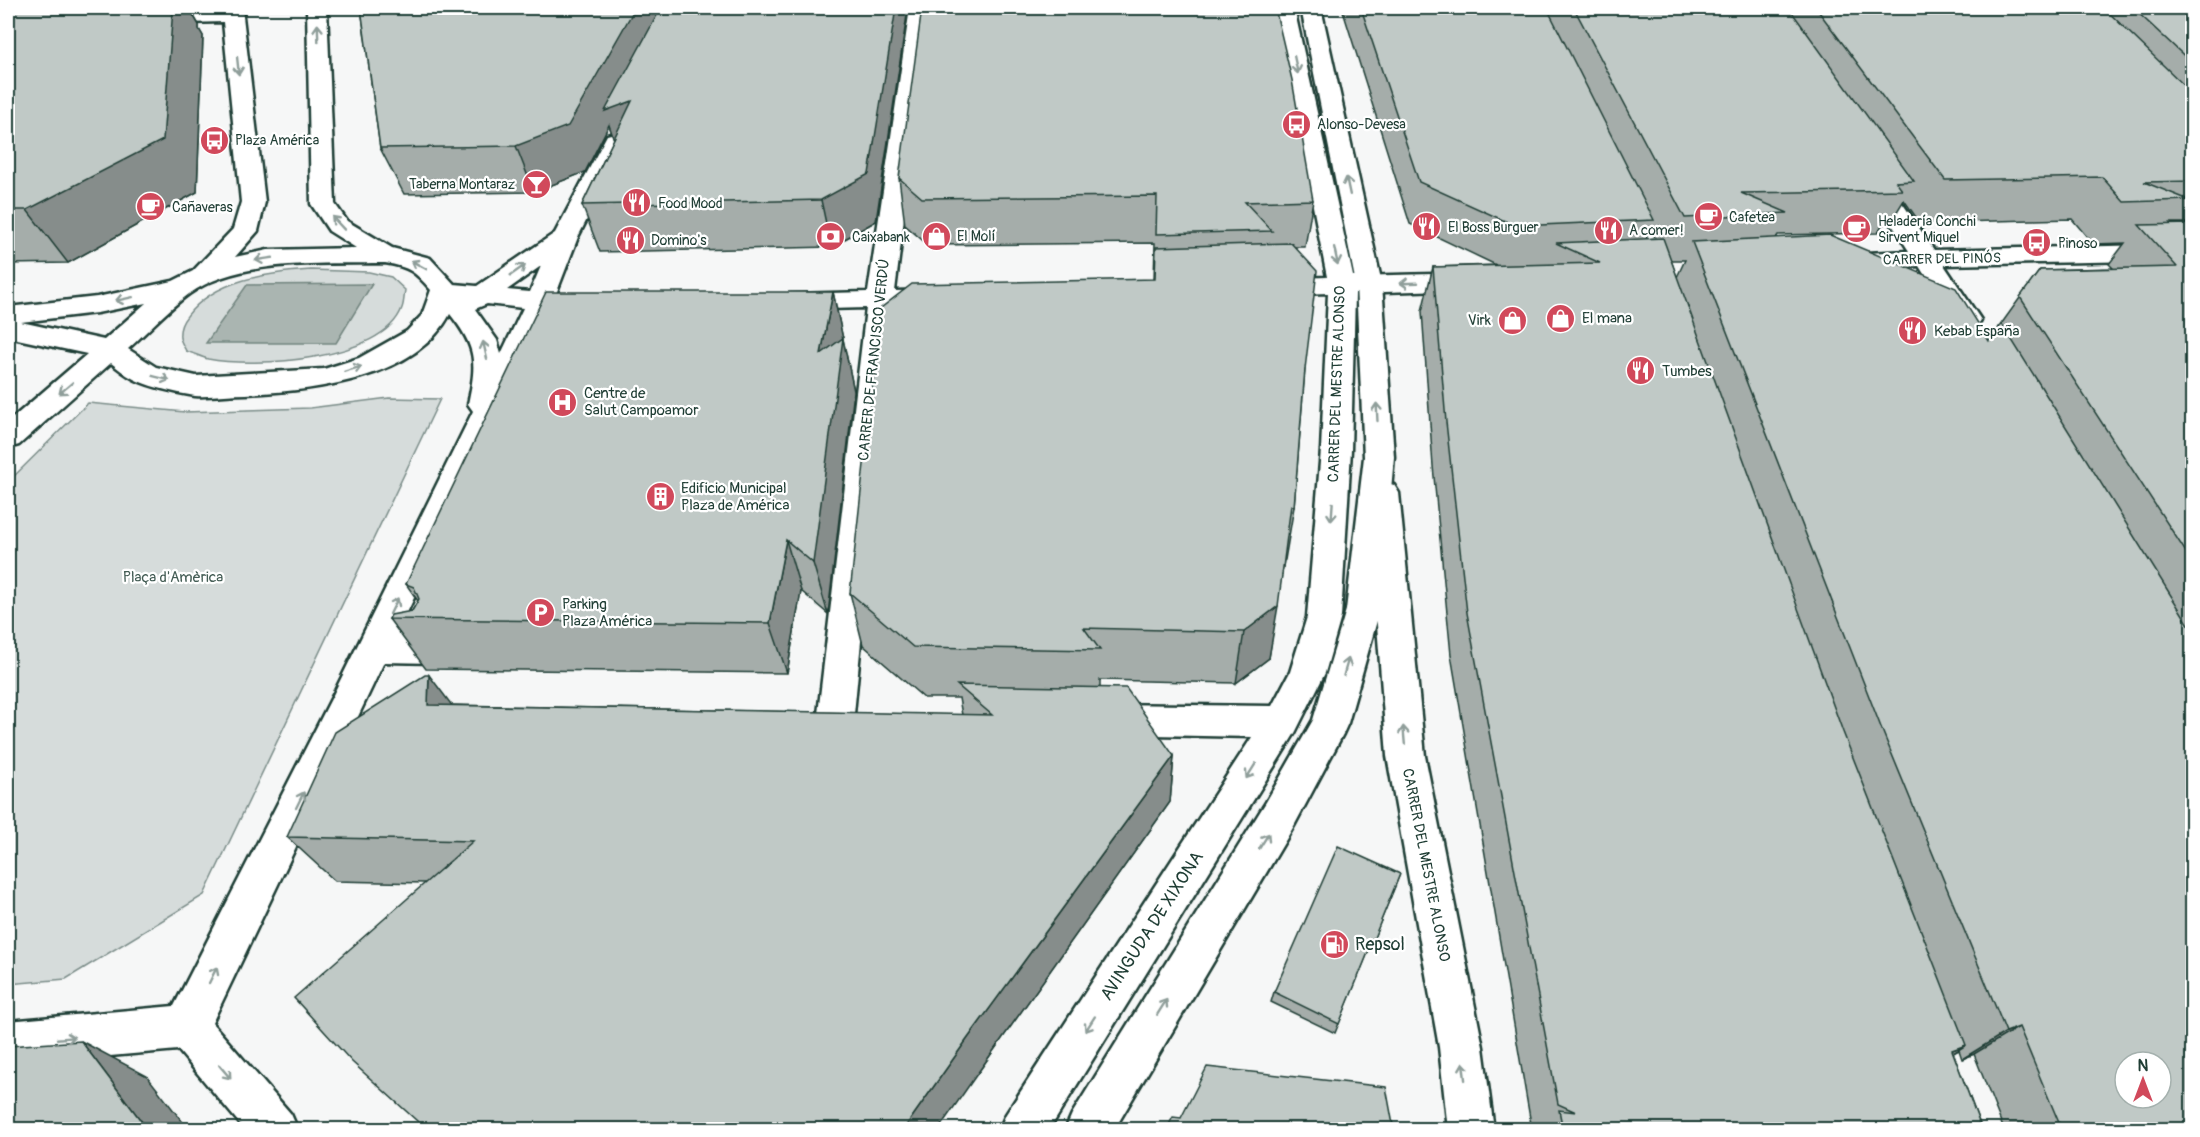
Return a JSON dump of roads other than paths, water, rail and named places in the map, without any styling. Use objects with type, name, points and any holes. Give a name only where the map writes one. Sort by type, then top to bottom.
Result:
[{"type":"street","points":[[317,8],[323,204],[338,226],[385,255]]},
{"type":"street","name":"CARRER DE FRANCISCO VERDÚ","points":[[836,714],[880,300],[920,8]]},
{"type":"street","name":"CARRER DEL MESTRE ALONSO","points":[[1282,722],[1307,673],[1324,617],[1336,450],[1355,285],[1284,8]]},
{"type":"street","name":"CARRER DEL MESTRE ALONSO","points":[[1311,8],[1355,285],[1379,457],[1406,756],[1461,1047],[1471,1130]]},
{"type":"street","points":[[8,438],[191,283],[245,231],[253,202],[232,11],[126,18]]},
{"type":"street","points":[[187,1027],[346,705],[540,302],[565,237],[622,126]]},
{"type":"street","points":[[1858,153],[1928,258],[1983,348]]},
{"type":"street","points":[[462,299],[565,237]]},
{"type":"street","name":"CARRER DEL PINÓS","points":[[1821,263],[1928,258],[2193,252]]},
{"type":"street","points":[[8,315],[97,305],[191,283],[237,264],[268,258],[385,255],[400,257],[420,263],[462,299],[483,339],[489,368],[479,429]]},
{"type":"street","points":[[1246,288],[1494,280]]},
{"type":"street","points":[[761,302],[962,297]]},
{"type":"street","points":[[8,328],[110,350],[147,374],[196,386],[251,384],[325,378],[369,364],[417,337],[433,320],[441,304],[462,299],[608,304]]},
{"type":"street","name":"CARRER DEL MESTRE ALONSO","points":[[1088,1130],[1280,814],[1330,723],[1363,610],[1379,457]]},
{"type":"street","points":[[373,648],[435,649]]},
{"type":"street","points":[[346,705],[382,706]]},
{"type":"street","points":[[800,713],[871,714]]},
{"type":"street","points":[[1070,718],[1282,722]]},
{"type":"street","name":"AVINGUDA DE XIXONA","points":[[1022,1130],[1282,722]]},
{"type":"street","points":[[8,1043],[187,1027]]},
{"type":"street","points":[[187,1027],[275,1130]]},
{"type":"place","name":"Alonso-Devesa","points":[[1296,124]]},
{"type":"place","name":"Plaza América","points":[[214,140]]},
{"type":"place","name":"Taberna Montaraz","points":[[536,184]]},
{"type":"place","name":"Food Mood","points":[[637,203]]},
{"type":"place","name":"Cañaveras","points":[[151,207]]},
{"type":"place","name":"Cafetea","points":[[1708,217]]},
{"type":"place","name":"El Boss Burguer","points":[[1427,227]]},
{"type":"place","name":"Heladería Conchi Sirvent Miquel","points":[[1857,229]]},
{"type":"place","name":"A comer!","points":[[1608,230]]},
{"type":"place","name":"El Molí","points":[[936,236]]},
{"type":"place","name":"Caixabank","points":[[831,237]]},
{"type":"place","name":"Domino's","points":[[630,240]]},
{"type":"place","name":"Pinoso","points":[[2037,243]]},
{"type":"place","name":"El mana","points":[[1561,318]]},
{"type":"place","name":"Virk","points":[[1512,320]]},
{"type":"place","name":"Kebab España","points":[[1913,331]]},
{"type":"place","name":"Tumbes","points":[[1641,371]]},
{"type":"place","name":"Centre de Salut Campoamor","points":[[563,402]]},
{"type":"place","name":"Edificio Municipal Plaza de América","points":[[660,497]]},
{"type":"place","name":"Parking Plaza América","points":[[541,613]]},
{"type":"place","name":"Repsol","points":[[1334,944]]},
{"type":"park label","name":"Plaça d'Amèrica","points":[[173,577]]}]
